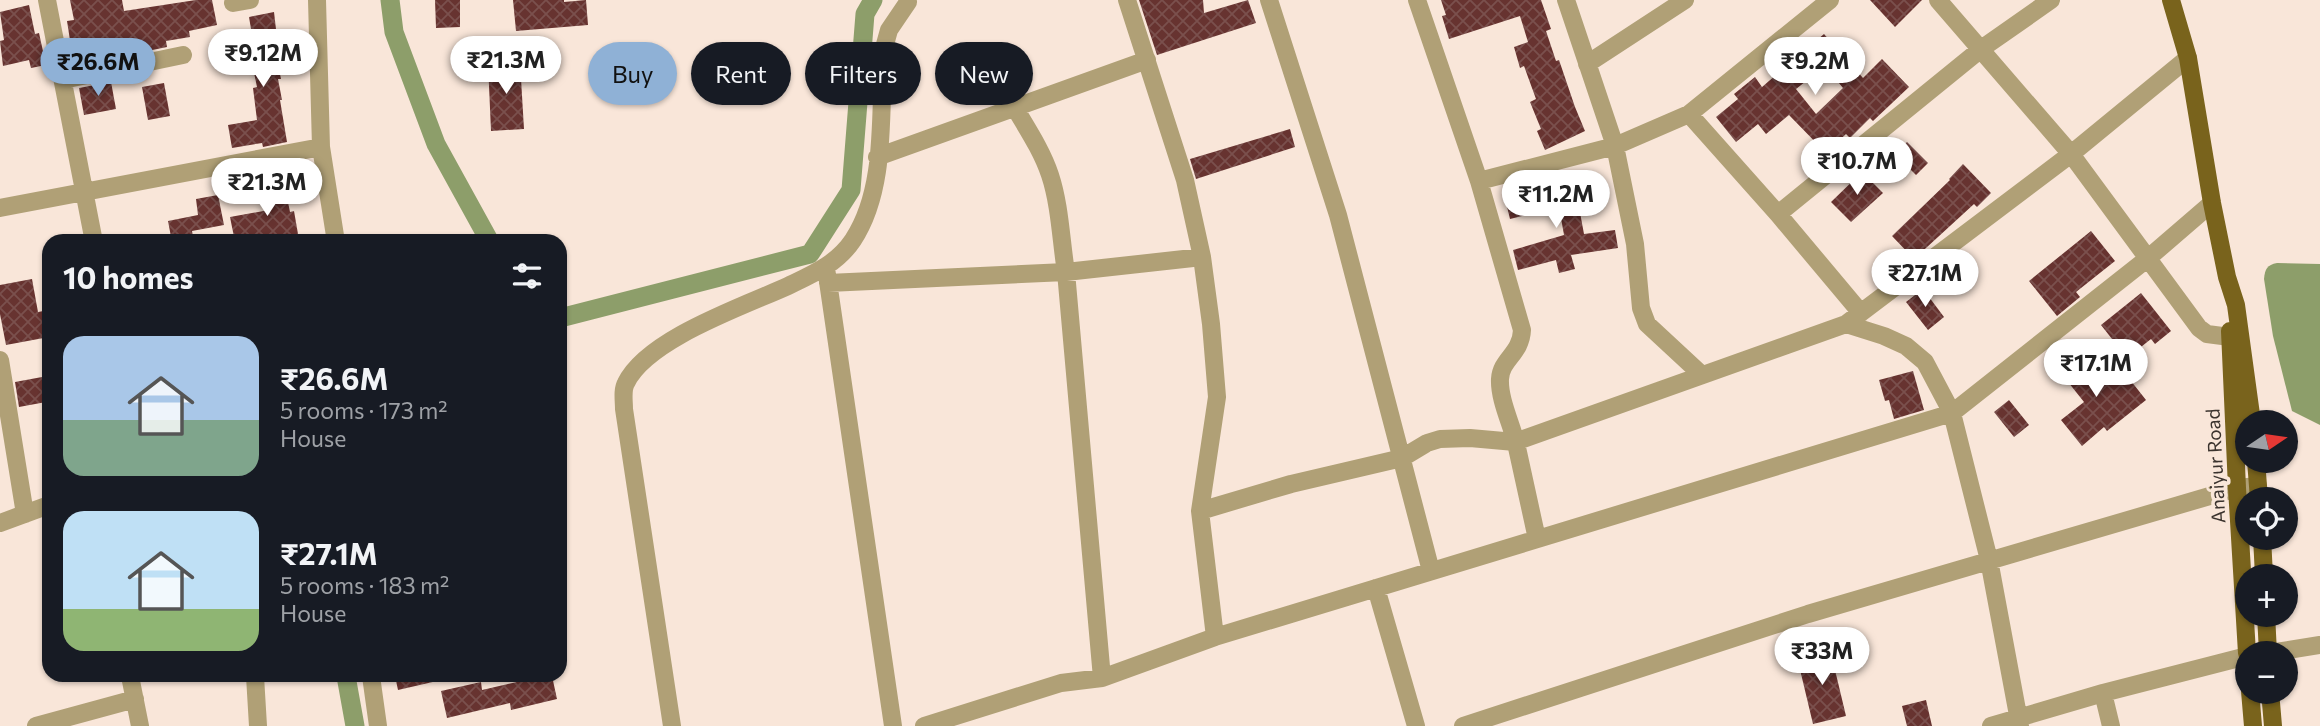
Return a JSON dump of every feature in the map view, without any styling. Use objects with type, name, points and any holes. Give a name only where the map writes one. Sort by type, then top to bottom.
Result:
[{"type":"main road","name":"Anaiyur Road","points":[[2171,0],[2188,58],[2212,203],[2227,277],[2236,305],[2250,410]]},
{"type":"main road","name":"Anaiyur Road","points":[[2227,277],[2236,487]]},
{"type":"main road","name":"Anaiyur Road","points":[[2240,550],[2246,641]]},
{"type":"main road","points":[[2251,704],[2253,726]]},
{"type":"main road","points":[[2271,704],[2273,726]]},
{"type":"street","points":[[47,0],[92,234]]},
{"type":"street","points":[[317,0],[321,146],[335,234]]},
{"type":"street","points":[[1127,0],[1185,180],[1202,257],[1217,397],[1200,511],[1215,637]]},
{"type":"street","points":[[1269,0],[1338,215],[1431,571]]},
{"type":"street","points":[[1417,0],[1479,181],[1522,330],[1521,344],[1504,366],[1500,376],[1537,539]]},
{"type":"street","points":[[1566,0],[1615,146],[1635,244],[1641,308],[1647,324],[1702,375]]},
{"type":"street","points":[[1479,181],[1615,146],[1689,114],[1830,0]]},
{"type":"street","points":[[1938,0],[2071,154],[2199,328],[2207,334],[2231,337]]},
{"type":"street","points":[[1778,214],[1981,49],[2051,0]]},
{"type":"street","points":[[893,726],[827,276],[866,217],[874,190],[884,48],[889,30],[909,1]]},
{"type":"street","points":[[1587,64],[1681,1]]},
{"type":"street","points":[[62,79],[183,55]]},
{"type":"street","points":[[1200,511],[1291,484],[1402,458],[1427,443],[1440,439],[1470,438],[1515,442],[1846,324],[2071,154],[2188,58]]},
{"type":"street","points":[[877,157],[1147,60]]},
{"type":"street","points":[[1016,108],[1041,151],[1051,177],[1066,272],[1101,678]]},
{"type":"street","points":[[1689,114],[1861,313]]},
{"type":"street","points":[[0,208],[321,146]]},
{"type":"street","points":[[924,726],[1061,683],[1101,678],[1215,637],[1952,413],[2212,203]]},
{"type":"street","points":[[672,726],[624,410],[624,385],[654,350],[690,331],[827,276],[1066,272],[1202,257]]},
{"type":"street","points":[[1846,324],[1884,335],[1906,346],[1925,362],[1952,413],[1989,560],[2019,722]]},
{"type":"street","points":[[0,360],[25,514]]},
{"type":"street","points":[[1464,726],[1808,614],[2235,488]]},
{"type":"street","points":[[0,523],[42,508]]},
{"type":"street","points":[[1376,588],[1416,726]]},
{"type":"street","points":[[2298,649],[2320,646]]},
{"type":"street","points":[[1991,726],[2019,722],[2103,693],[2235,657]]},
{"type":"street","points":[[131,682],[140,726]]},
{"type":"street","points":[[256,682],[258,726]]},
{"type":"street","points":[[372,682],[378,726]]},
{"type":"street","points":[[2103,693],[2111,726]]},
{"type":"street","points":[[36,726],[135,699]]},
{"type":"shaded area","points":[[2320,264],[2320,425],[2298,414],[2298,410],[2292,410],[2273,336],[2264,279],[2267,268],[2271,265]]},
{"type":"building","points":[[70,0],[122,0],[124,11],[212,0],[217,25],[189,31],[190,37],[166,41],[167,47],[74,66],[67,21],[74,20]]},
{"type":"building","points":[[435,0],[460,0],[460,27],[436,28]]},
{"type":"building","points":[[513,0],[586,0],[588,25],[516,31]]},
{"type":"building","points":[[1139,0],[1203,0],[1204,13],[1248,0],[1256,23],[1157,55]]},
{"type":"building","points":[[1441,0],[1541,0],[1551,29],[1546,31],[1556,61],[1559,60],[1585,131],[1545,150],[1537,131],[1541,129],[1530,102],[1536,99],[1524,66],[1520,68],[1514,47],[1528,42],[1520,16],[1449,39],[1442,16],[1446,15]]},
{"type":"building","points":[[1870,0],[1922,0],[1895,27]]},
{"type":"building","points":[[29,5],[35,34],[39,33],[46,65],[31,68],[29,60],[3,66],[0,41],[4,40],[0,12]]},
{"type":"building","points":[[274,12],[279,55],[276,55],[281,79],[278,79],[280,100],[287,142],[263,147],[262,143],[232,148],[228,125],[257,120],[253,88],[257,87],[252,63],[255,62],[249,17]]},
{"type":"building","points":[[1824,34],[1863,78],[1882,59],[1909,87],[1873,121],[1870,118],[1850,138],[1846,134],[1826,153],[1789,115],[1766,134],[1758,124],[1736,142],[1716,117],[1738,99],[1734,94],[1755,77],[1762,87]],"holes":[[[1825,66],[1843,88],[1816,114],[1796,89]]]},
{"type":"building","points":[[520,62],[524,129],[491,131],[488,63]]},
{"type":"building","points":[[111,82],[116,109],[84,115],[79,88]]},
{"type":"building","points":[[164,83],[170,116],[148,120],[142,87]]},
{"type":"building","points":[[1290,129],[1295,147],[1196,179],[1190,159]]},
{"type":"building","points":[[1907,142],[1928,163],[1916,175],[1895,154]]},
{"type":"building","points":[[1963,164],[1991,193],[1977,207],[1974,204],[1914,259],[1892,236]]},
{"type":"building","points":[[1862,172],[1883,193],[1851,222],[1831,202]]},
{"type":"building","points":[[284,182],[290,212],[294,211],[298,234],[233,234],[230,217],[269,210],[265,185]]},
{"type":"building","points":[[1545,185],[1548,196],[1576,191],[1584,234],[1615,230],[1618,248],[1571,255],[1575,269],[1559,273],[1556,260],[1518,270],[1513,250],[1564,235],[1559,207],[1510,219],[1504,194]]},
{"type":"building","points":[[218,195],[224,225],[192,231],[193,234],[170,234],[168,221],[198,215],[196,199]]},
{"type":"building","points":[[2091,231],[2115,261],[2076,292],[2080,297],[2057,316],[2029,281]]},
{"type":"building","points":[[32,279],[38,312],[42,311],[42,338],[6,345],[0,314],[0,285]]},
{"type":"building","points":[[1923,289],[1944,317],[1928,330],[1906,302]]},
{"type":"building","points":[[2141,293],[2171,331],[2155,344],[2151,339],[2127,358],[2101,325]]},
{"type":"building","points":[[2063,347],[2095,387],[2120,367],[2146,400],[2107,431],[2104,427],[2082,446],[2061,420],[2084,402],[2049,358]]},
{"type":"building","points":[[1913,371],[1924,410],[1894,419],[1889,400],[1885,401],[1879,380]]},
{"type":"building","points":[[42,377],[42,403],[19,407],[15,382]]},
{"type":"building","points":[[2009,400],[2029,425],[2014,437],[1994,412]]},
{"type":"building","points":[[1830,649],[1846,716],[1813,724],[1797,657]]},
{"type":"building","points":[[396,682],[433,682],[398,690]]},
{"type":"building","points":[[481,682],[482,690],[517,682],[553,682],[557,699],[511,710],[510,703],[447,718],[441,691]]},
{"type":"building","points":[[1926,700],[1932,726],[1907,726],[1902,706]]},
{"type":"waterway","points":[[390,0],[394,32],[436,144],[486,234]]},
{"type":"waterway","points":[[567,316],[810,254],[851,190],[865,14],[873,0]]},
{"type":"waterway","points":[[347,682],[355,726]]}]
